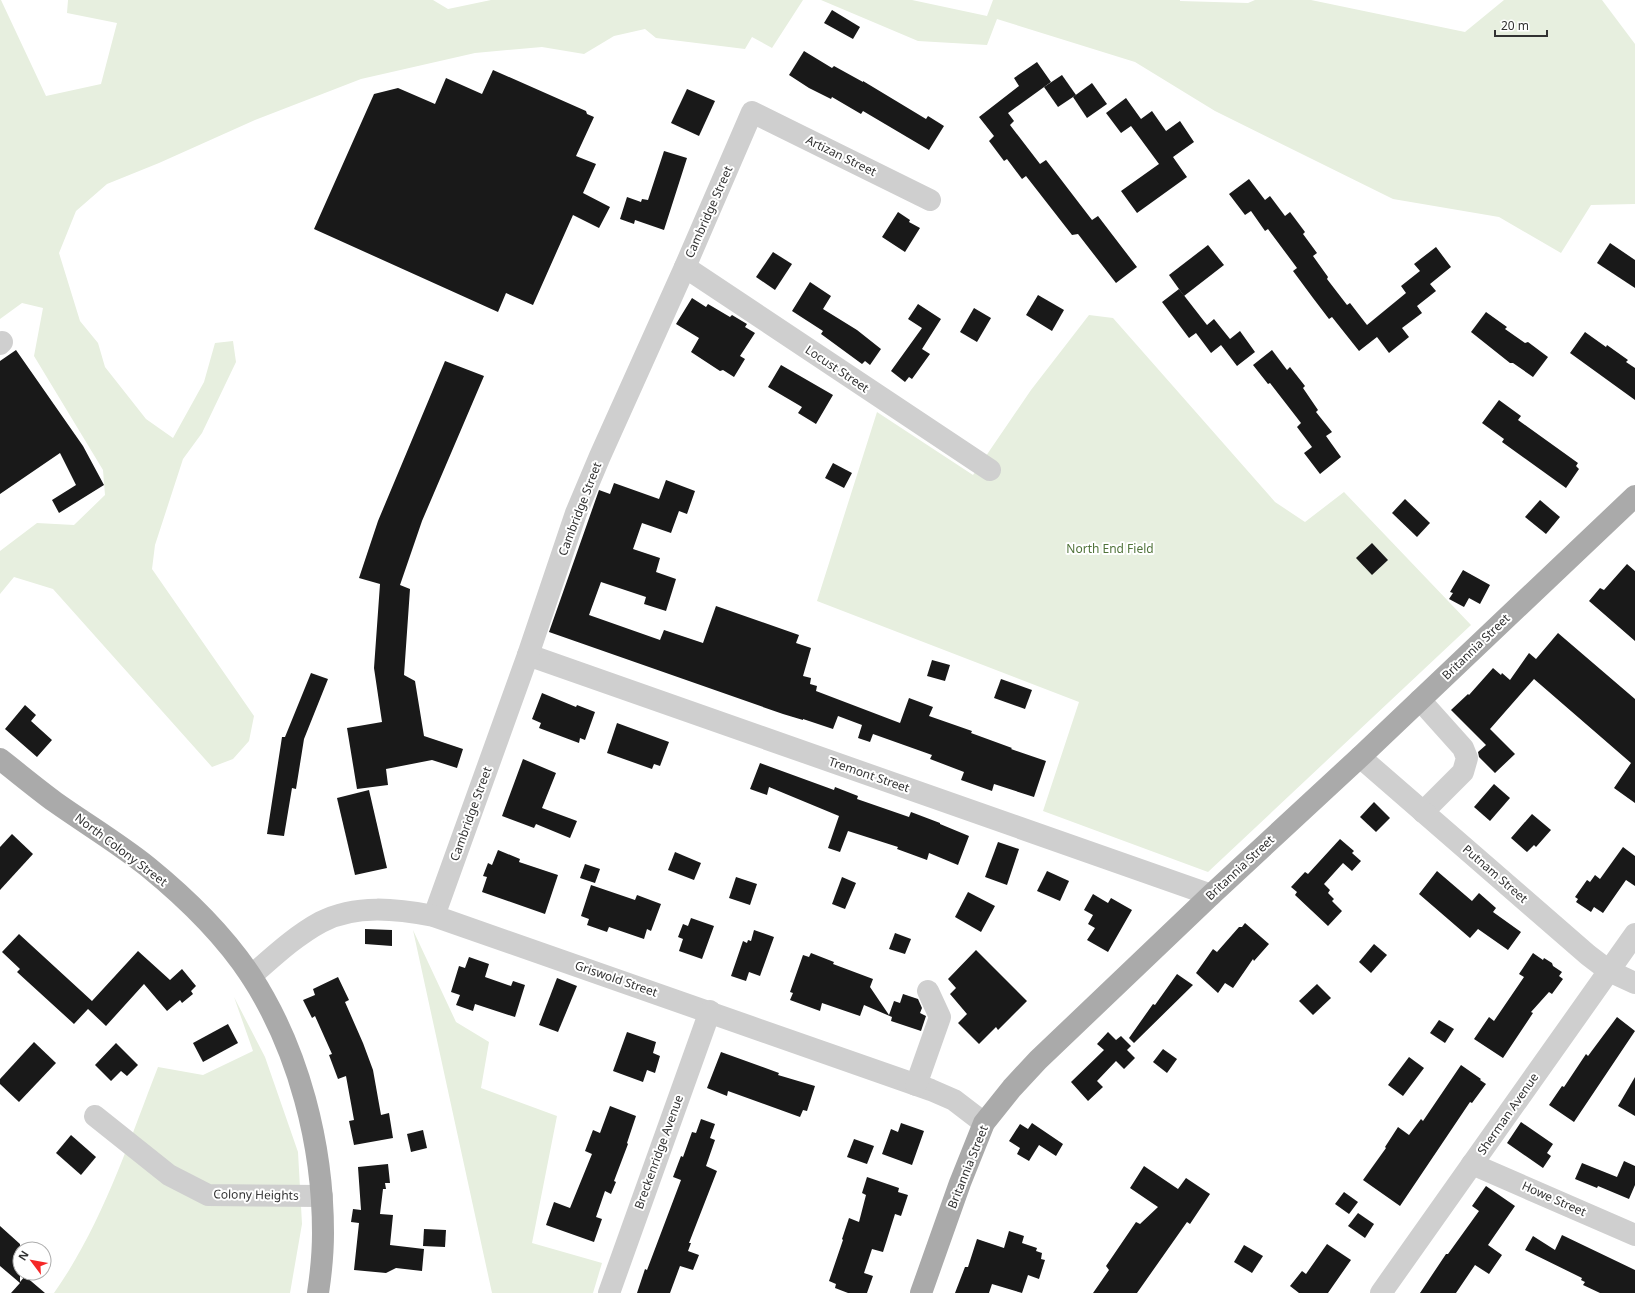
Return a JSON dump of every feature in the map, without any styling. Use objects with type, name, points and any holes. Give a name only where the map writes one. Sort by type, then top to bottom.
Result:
[{"type":"main road","name":"Britannia Street","points":[[921,1293],[960,1183],[984,1123],[1012,1088],[1038,1060],[1211,895],[1360,757],[1635,496]]},
{"type":"main road","name":"North Colony Street","points":[[0,759],[56,802],[104,834],[148,868],[204,918],[230,948],[250,976],[286,1045],[299,1083],[311,1126],[322,1196],[323,1235],[318,1293]]},
{"type":"street","name":"Artizan Street","points":[[752,112],[930,200]]},
{"type":"street","name":"Cambridge Street","points":[[434,916],[528,655],[576,513],[597,461],[685,267],[752,112]]},
{"type":"street","name":"Locust Street","points":[[685,267],[990,470]]},
{"type":"street","name":"Tremont Street","points":[[528,655],[1211,895]]},
{"type":"street","points":[[1420,700],[1464,748],[1467,758],[1463,772],[1423,812]]},
{"type":"street","name":"Putnam Street","points":[[1360,757],[1588,955],[1609,971],[1635,983]]},
{"type":"street","name":"Griswold Street","points":[[250,976],[292,941],[321,922],[346,913],[373,909],[402,910],[434,916],[916,1084],[954,1100],[984,1123]]},
{"type":"street","name":"Sherman Avenue","points":[[1381,1293],[1635,934]]},
{"type":"street","points":[[916,1084],[940,1017],[928,991]]},
{"type":"street","name":"Breckenridge Avenue","points":[[609,1293],[710,1011]]},
{"type":"street","name":"Colony Heights","points":[[95,1116],[169,1174],[208,1195],[322,1196]]},
{"type":"street","name":"Howe Street","points":[[1472,1164],[1635,1235]]},
{"type":"green space","points":[[0,0],[46,96],[101,84],[117,23],[67,13],[68,0],[433,0],[448,9],[491,0],[803,0],[772,48],[752,37],[745,49],[656,38],[645,29],[614,36],[584,54],[542,47],[475,53],[361,79],[255,120],[159,163],[107,184],[76,211],[59,253],[80,321],[98,343],[105,367],[146,419],[173,438],[204,382],[215,343],[233,341],[236,362],[202,433],[183,459],[155,545],[152,569],[254,716],[249,741],[233,759],[212,767],[53,589],[14,577],[0,594],[0,551],[37,523],[74,525],[105,495],[103,470],[34,356],[43,308],[22,303],[0,319]]},
{"type":"green space","points":[[821,0],[912,0],[987,16],[993,0],[1180,0],[1248,3],[1255,0],[1311,0],[1465,32],[1504,0],[1602,0],[1635,44],[1635,204],[1591,205],[1561,253],[1499,217],[1393,199],[1215,111],[1135,62],[997,19],[987,45],[918,41]]},
{"type":"green space","name":"North End Field","points":[[1089,315],[1113,318],[1275,502],[1305,522],[1344,492],[1471,625],[1208,872],[1043,811],[1079,702],[817,601],[877,412],[973,475],[1031,390]]},
{"type":"green space","points":[[413,930],[456,1022],[489,1042],[481,1088],[557,1116],[532,1243],[602,1263],[593,1293],[492,1293]]},
{"type":"green space","points":[[234,997],[265,1057],[298,1152],[302,1224],[290,1293],[54,1293],[71,1267],[100,1212],[125,1154],[158,1067],[203,1075],[253,1051]]},
{"type":"building","points":[[832,10],[860,27],[853,39],[824,23]]},
{"type":"building","points":[[804,51],[832,68],[834,66],[863,81],[926,119],[928,116],[944,126],[929,150],[863,111],[861,114],[832,97],[831,99],[809,88],[789,75]]},
{"type":"building","points":[[1037,62],[1051,82],[1008,113],[1014,121],[1010,125],[1040,164],[1046,160],[1092,220],[1098,216],[1137,267],[1116,283],[1078,234],[1072,235],[1026,176],[1022,179],[1007,159],[1004,161],[989,141],[994,136],[979,117],[1019,86],[1014,78]]},
{"type":"building","points":[[493,70],[586,111],[587,114],[594,117],[576,156],[596,164],[583,193],[610,207],[599,228],[573,215],[533,305],[506,293],[498,312],[314,229],[374,94],[398,88],[435,104],[446,78],[482,94]]},
{"type":"building","points":[[1062,75],[1076,95],[1058,107],[1044,87]]},
{"type":"building","points":[[1092,83],[1107,104],[1087,118],[1073,97]]},
{"type":"building","points":[[687,89],[715,101],[699,136],[671,123]]},
{"type":"building","points":[[1126,98],[1141,119],[1152,111],[1166,131],[1180,121],[1194,142],[1173,157],[1187,177],[1137,213],[1121,191],[1159,164],[1131,126],[1121,133],[1106,113]]},
{"type":"building","points":[[664,151],[687,158],[664,230],[635,220],[634,224],[620,219],[627,197],[641,202],[642,199],[648,200]]},
{"type":"building","points":[[1249,179],[1265,200],[1270,196],[1285,216],[1290,212],[1305,232],[1303,234],[1317,253],[1313,256],[1328,277],[1327,279],[1347,305],[1350,303],[1367,325],[1406,293],[1401,286],[1420,271],[1414,264],[1436,247],[1451,267],[1430,284],[1436,291],[1417,306],[1422,313],[1402,328],[1409,337],[1389,353],[1377,337],[1359,351],[1332,317],[1329,319],[1313,298],[1293,271],[1297,268],[1268,229],[1265,231],[1251,211],[1245,215],[1229,194]]},
{"type":"building","points":[[898,212],[910,220],[909,222],[920,228],[905,252],[882,237]]},
{"type":"building","points":[[1610,243],[1635,260],[1635,288],[1597,263]]},
{"type":"building","points":[[1208,245],[1224,265],[1184,296],[1169,275]]},
{"type":"building","points":[[773,252],[792,264],[775,290],[756,277]]},
{"type":"building","points":[[810,282],[831,296],[823,309],[857,330],[881,349],[870,365],[865,361],[862,364],[821,334],[823,331],[792,311]]},
{"type":"building","points":[[1179,289],[1207,325],[1214,319],[1230,339],[1240,331],[1255,352],[1237,366],[1221,345],[1211,353],[1196,333],[1189,338],[1162,302]]},
{"type":"building","points":[[1038,295],[1064,310],[1052,331],[1026,315]]},
{"type":"building","points":[[692,298],[706,307],[708,304],[730,317],[732,315],[747,324],[745,327],[755,333],[740,356],[745,359],[734,377],[723,370],[720,371],[691,352],[699,338],[676,324]]},
{"type":"building","points":[[918,304],[941,319],[922,349],[930,354],[912,379],[909,377],[905,382],[891,371],[922,328],[908,319]]},
{"type":"building","points":[[974,308],[991,318],[977,342],[960,332]]},
{"type":"building","points":[[1486,312],[1507,327],[1505,329],[1525,343],[1528,342],[1548,357],[1533,377],[1513,363],[1510,363],[1471,332]]},
{"type":"building","points":[[1585,332],[1628,360],[1626,362],[1635,368],[1635,400],[1570,353]]},
{"type":"building","points":[[16,350],[83,446],[104,485],[59,513],[52,500],[76,485],[60,453],[0,494],[0,361]]},
{"type":"building","points":[[1272,350],[1287,370],[1290,367],[1305,386],[1303,388],[1318,410],[1316,412],[1332,432],[1326,436],[1341,457],[1320,474],[1304,453],[1312,447],[1297,427],[1301,423],[1270,383],[1268,384],[1253,365]]},
{"type":"building","points":[[445,361],[484,376],[422,521],[400,585],[410,589],[404,675],[415,681],[424,736],[463,749],[457,768],[432,760],[386,769],[388,785],[357,789],[347,728],[382,722],[374,668],[380,584],[359,578],[378,521]]},
{"type":"building","points":[[781,365],[833,395],[816,424],[798,413],[802,407],[768,387]]},
{"type":"building","points":[[1499,400],[1521,416],[1518,420],[1578,463],[1576,466],[1579,469],[1566,488],[1502,442],[1504,439],[1482,423]]},
{"type":"building","points":[[833,463],[852,473],[844,488],[825,478]]},
{"type":"building","points":[[666,480],[695,491],[687,514],[679,511],[671,533],[642,523],[633,549],[660,558],[656,572],[676,579],[666,611],[644,604],[646,597],[601,582],[589,615],[660,640],[664,630],[703,643],[716,606],[799,635],[796,643],[811,648],[803,676],[811,678],[810,684],[817,686],[816,691],[900,723],[909,698],[933,707],[929,716],[972,731],[971,733],[1046,761],[1034,797],[994,784],[992,791],[961,780],[964,772],[930,759],[932,755],[873,734],[870,742],[858,738],[862,725],[838,716],[833,729],[783,714],[549,632],[599,490],[610,494],[614,483],[659,499]]},
{"type":"building","points":[[1405,499],[1430,523],[1417,537],[1392,513]]},
{"type":"building","points":[[1540,500],[1560,517],[1546,534],[1525,517]]},
{"type":"building","points":[[1372,543],[1388,560],[1372,575],[1356,558]]},
{"type":"building","points":[[1627,564],[1635,571],[1635,641],[1589,601],[1600,588],[1604,590]]},
{"type":"building","points":[[1463,570],[1490,585],[1480,604],[1469,598],[1464,607],[1449,599],[1453,593],[1450,592]]},
{"type":"building","points":[[1558,633],[1635,699],[1635,803],[1614,788],[1631,763],[1534,679],[1490,729],[1515,754],[1495,773],[1479,757],[1478,752],[1486,745],[1451,710],[1468,694],[1469,695],[1493,668],[1510,680],[1529,653],[1536,659]]},
{"type":"building","points":[[932,660],[950,665],[945,681],[927,676]]},
{"type":"building","points":[[311,673],[328,679],[304,739],[296,789],[292,788],[284,836],[267,834],[282,737],[285,737]]},
{"type":"building","points":[[1001,679],[1032,690],[1025,709],[994,698]]},
{"type":"building","points":[[542,693],[576,707],[577,705],[595,712],[585,740],[580,738],[579,743],[539,728],[541,723],[532,719]]},
{"type":"building","points":[[25,705],[36,715],[31,721],[52,740],[37,757],[5,729]]},
{"type":"building","points":[[617,723],[669,742],[660,766],[654,764],[652,769],[607,753]]},
{"type":"building","points":[[523,759],[556,773],[542,808],[577,821],[570,838],[536,824],[534,828],[502,816]]},
{"type":"building","points":[[760,763],[834,790],[835,787],[858,796],[857,799],[909,817],[911,812],[969,836],[958,865],[929,853],[927,860],[897,849],[898,847],[848,831],[840,852],[828,848],[839,816],[769,787],[767,795],[750,789]]},
{"type":"building","points":[[1494,784],[1510,798],[1490,821],[1474,807]]},
{"type":"building","points":[[369,790],[387,868],[355,875],[337,798]]},
{"type":"building","points":[[1374,802],[1390,818],[1376,832],[1360,817]]},
{"type":"building","points":[[1532,814],[1551,830],[1536,847],[1534,845],[1527,852],[1511,838]]},
{"type":"building","points":[[12,834],[33,854],[0,890],[0,847]]},
{"type":"building","points":[[1340,839],[1354,851],[1352,853],[1361,861],[1352,871],[1343,863],[1324,884],[1330,890],[1328,893],[1334,899],[1332,901],[1342,911],[1328,926],[1295,895],[1297,892],[1291,887],[1305,872],[1308,874]]},
{"type":"building","points":[[998,842],[1019,849],[1007,885],[985,877]]},
{"type":"building","points":[[1623,847],[1635,856],[1635,886],[1626,880],[1603,913],[1594,907],[1591,912],[1576,902],[1578,899],[1575,897],[1587,880],[1590,882],[1595,875],[1600,879]]},
{"type":"building","points":[[498,850],[520,859],[519,862],[558,875],[545,914],[482,892],[487,877],[483,876],[488,863],[492,865]]},
{"type":"building","points":[[675,852],[701,863],[694,880],[668,870]]},
{"type":"building","points":[[585,864],[600,869],[595,883],[580,878]]},
{"type":"building","points":[[1047,871],[1069,881],[1060,901],[1037,891]]},
{"type":"building","points":[[1437,871],[1472,901],[1479,893],[1496,908],[1493,912],[1521,932],[1508,950],[1478,929],[1470,938],[1419,894]]},
{"type":"building","points":[[736,877],[757,884],[750,905],[729,898]]},
{"type":"building","points":[[842,877],[856,883],[845,909],[832,904]]},
{"type":"building","points":[[591,885],[635,900],[637,895],[661,904],[651,931],[647,929],[644,939],[609,927],[607,932],[587,925],[589,919],[581,916]]},
{"type":"building","points":[[968,892],[995,906],[981,932],[955,917]]},
{"type":"building","points":[[1093,894],[1108,903],[1111,898],[1132,910],[1108,952],[1087,940],[1095,928],[1088,924],[1093,915],[1084,910]]},
{"type":"building","points":[[691,918],[714,926],[702,959],[679,951],[683,939],[678,937],[683,924],[688,926]]},
{"type":"building","points":[[1245,923],[1269,944],[1254,961],[1253,959],[1233,988],[1225,983],[1218,993],[1196,973],[1213,949],[1217,952],[1239,927],[1242,927]]},
{"type":"building","points":[[365,929],[392,930],[392,946],[365,944]]},
{"type":"building","points":[[754,930],[774,937],[760,976],[749,972],[746,981],[731,976],[743,941],[747,943],[748,940],[751,941]]},
{"type":"building","points":[[895,933],[911,939],[905,954],[889,949]]},
{"type":"building","points":[[19,934],[92,1001],[138,951],[170,980],[182,969],[196,986],[191,991],[193,994],[182,1003],[180,1000],[167,1011],[144,984],[106,1026],[88,1009],[74,1024],[17,972],[20,969],[2,952]]},
{"type":"building","points":[[1374,944],[1387,955],[1371,973],[1359,962]]},
{"type":"building","points":[[976,950],[1027,1001],[998,1030],[996,1027],[979,1044],[958,1023],[967,1014],[950,994],[956,988],[948,979]]},
{"type":"building","points":[[811,953],[834,962],[833,964],[873,979],[870,987],[889,1015],[894,1001],[900,1003],[903,994],[918,999],[922,1008],[920,1013],[926,1016],[921,1031],[891,1021],[892,1017],[864,1005],[860,1016],[822,1003],[820,1011],[790,1000],[793,993],[790,992],[803,955],[809,957]]},
{"type":"building","points":[[1533,953],[1543,960],[1544,958],[1552,963],[1553,966],[1562,972],[1559,976],[1563,979],[1552,994],[1549,992],[1531,1012],[1533,1013],[1503,1058],[1474,1039],[1489,1017],[1494,1021],[1524,977],[1519,974]]},
{"type":"building","points":[[469,957],[489,964],[485,977],[511,986],[513,981],[525,985],[515,1017],[475,1004],[473,1011],[456,1005],[460,995],[451,992],[459,966],[465,968]]},
{"type":"building","points":[[1177,974],[1193,985],[1134,1043],[1129,1038]]},
{"type":"building","points":[[338,977],[349,1000],[345,1002],[373,1070],[381,1115],[389,1113],[393,1138],[354,1145],[349,1121],[354,1120],[346,1076],[338,1079],[329,1055],[332,1054],[315,1016],[312,1018],[303,1000],[315,995],[313,989]]},
{"type":"building","points":[[557,978],[577,986],[558,1032],[539,1025]]},
{"type":"building","points":[[1317,984],[1331,998],[1313,1015],[1299,1001]]},
{"type":"building","points":[[1617,1017],[1635,1031],[1574,1122],[1549,1105],[1562,1086],[1564,1087],[1586,1054],[1588,1056]]},
{"type":"building","points":[[1439,1020],[1454,1029],[1445,1043],[1430,1033]]},
{"type":"building","points":[[228,1024],[238,1043],[203,1062],[193,1043]]},
{"type":"building","points":[[627,1032],[656,1042],[653,1053],[660,1056],[655,1073],[647,1070],[643,1082],[613,1071]]},
{"type":"building","points":[[1108,1032],[1116,1040],[1121,1036],[1131,1046],[1127,1050],[1135,1058],[1124,1069],[1116,1061],[1097,1081],[1103,1087],[1088,1101],[1071,1082],[1104,1050],[1097,1044]]},
{"type":"building","points":[[34,1042],[56,1063],[19,1102],[0,1084],[0,1079]]},
{"type":"building","points":[[116,1043],[138,1065],[127,1076],[121,1071],[111,1081],[95,1065]]},
{"type":"building","points":[[1163,1049],[1177,1059],[1167,1073],[1153,1062]]},
{"type":"building","points":[[721,1052],[779,1073],[778,1075],[815,1086],[807,1111],[803,1110],[800,1117],[728,1091],[727,1096],[707,1088]]},
{"type":"building","points":[[1409,1057],[1424,1068],[1403,1096],[1388,1085]]},
{"type":"building","points":[[1461,1065],[1486,1084],[1472,1103],[1470,1102],[1400,1206],[1363,1180],[1386,1148],[1385,1147],[1398,1127],[1409,1135],[1421,1119],[1423,1121]]},
{"type":"building","points":[[1635,1077],[1635,1116],[1618,1106]]},
{"type":"building","points":[[610,1106],[636,1116],[627,1143],[628,1144],[614,1181],[616,1182],[611,1194],[605,1191],[596,1217],[602,1219],[594,1242],[546,1225],[554,1202],[570,1208],[592,1154],[585,1151],[593,1130],[600,1133]]},
{"type":"building","points":[[701,1119],[715,1124],[710,1138],[715,1140],[706,1166],[717,1171],[689,1243],[691,1243],[688,1251],[699,1255],[693,1270],[680,1266],[670,1293],[637,1293],[645,1269],[647,1270],[681,1180],[673,1177],[681,1156],[683,1157],[692,1132],[696,1133]]},
{"type":"building","points":[[1521,1122],[1553,1144],[1547,1153],[1551,1156],[1543,1168],[1507,1143]]},
{"type":"building","points":[[901,1123],[924,1131],[912,1165],[882,1154],[891,1129],[898,1132]]},
{"type":"building","points":[[1032,1123],[1063,1144],[1056,1156],[1039,1145],[1029,1161],[1017,1154],[1020,1148],[1009,1141],[1020,1124],[1028,1129]]},
{"type":"building","points":[[423,1130],[427,1148],[411,1152],[407,1134]]},
{"type":"building","points":[[71,1135],[96,1157],[81,1175],[56,1153]]},
{"type":"building","points":[[854,1139],[874,1146],[867,1164],[847,1157]]},
{"type":"building","points":[[1624,1161],[1635,1166],[1635,1185],[1629,1199],[1598,1186],[1597,1188],[1575,1179],[1582,1163],[1617,1177]]},
{"type":"building","points":[[388,1164],[390,1183],[385,1183],[386,1189],[383,1189],[380,1214],[393,1215],[390,1245],[424,1249],[422,1271],[396,1268],[386,1273],[354,1270],[359,1223],[351,1222],[353,1209],[361,1210],[358,1167]]},
{"type":"building","points":[[1144,1166],[1178,1189],[1186,1178],[1210,1194],[1190,1224],[1187,1222],[1137,1293],[1093,1293],[1109,1270],[1106,1266],[1136,1222],[1140,1224],[1158,1207],[1130,1188]]},
{"type":"building","points":[[867,1177],[899,1188],[898,1192],[908,1195],[901,1216],[895,1214],[883,1252],[872,1249],[864,1273],[873,1276],[867,1293],[848,1293],[835,1288],[836,1284],[829,1281],[849,1218],[859,1222],[866,1195],[862,1193]]},
{"type":"building","points":[[1486,1186],[1515,1206],[1488,1245],[1502,1255],[1489,1274],[1475,1265],[1456,1293],[1420,1293],[1446,1254],[1448,1254],[1479,1211],[1472,1206]]},
{"type":"building","points":[[1344,1192],[1358,1202],[1349,1214],[1335,1204]]},
{"type":"building","points":[[1358,1213],[1374,1224],[1365,1238],[1348,1226]]},
{"type":"building","points":[[0,1226],[17,1241],[12,1241],[12,1276],[0,1266]]},
{"type":"building","points":[[424,1229],[446,1230],[445,1247],[423,1246]]},
{"type":"building","points":[[1009,1231],[1024,1236],[1022,1243],[1037,1248],[1036,1251],[1042,1253],[1041,1259],[1045,1260],[1039,1279],[1028,1275],[1022,1293],[992,1284],[989,1293],[955,1293],[965,1267],[968,1267],[977,1239],[1004,1248]]},
{"type":"building","points":[[1562,1235],[1635,1270],[1635,1293],[1600,1293],[1583,1285],[1585,1282],[1581,1280],[1582,1278],[1525,1250],[1533,1236],[1555,1250]]},
{"type":"building","points":[[1327,1244],[1351,1260],[1328,1293],[1299,1293],[1290,1286],[1302,1271],[1306,1274]]},
{"type":"building","points":[[1244,1245],[1263,1256],[1252,1273],[1234,1262]]},
{"type":"building","points":[[18,1281],[31,1281],[45,1293],[11,1293],[20,1283]]}]
